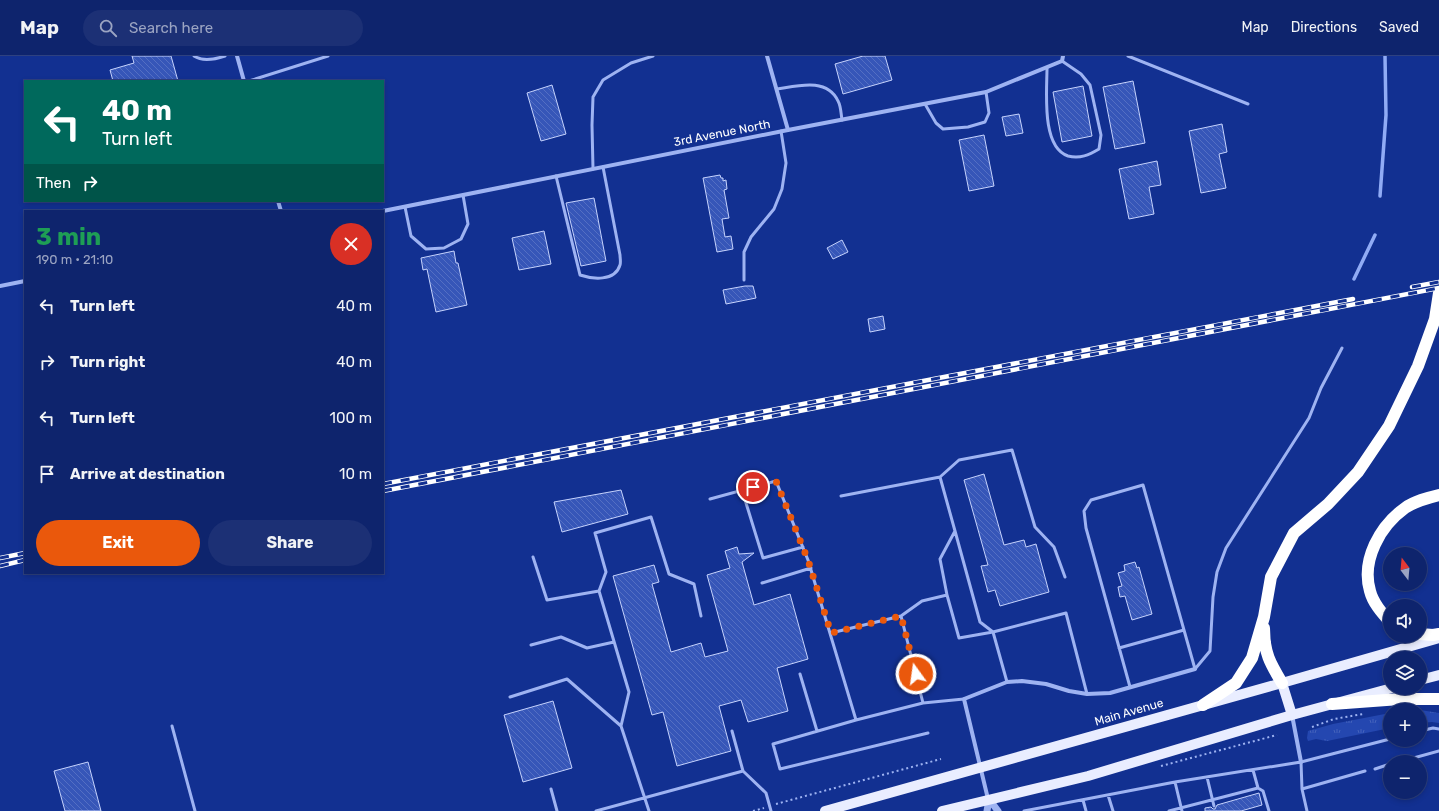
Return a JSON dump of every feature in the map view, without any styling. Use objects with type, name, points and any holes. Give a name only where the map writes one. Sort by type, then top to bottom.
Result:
[{"type":"highway","points":[[1203,705],[1236,683],[1252,658],[1264,617],[1271,577],[1294,533],[1328,504],[1358,472],[1389,426],[1420,359],[1435,319],[1439,293]]},
{"type":"highway","points":[[1383,614],[1370,592],[1366,574],[1373,549],[1378,538],[1390,520],[1406,508],[1424,499],[1439,495]]},
{"type":"highway","points":[[1264,617],[1264,643],[1269,661],[1282,683]]},
{"type":"highway","points":[[1427,635],[1439,634]]},
{"type":"highway","points":[[1332,704],[1439,698]]},
{"type":"main road","name":"Main Avenue","points":[[825,811],[1439,638]]},
{"type":"main road","points":[[1427,678],[1439,675]]},
{"type":"main road","points":[[1282,683],[1292,715]]},
{"type":"main road","points":[[942,811],[1088,776],[1292,715],[1383,690]]},
{"type":"street","points":[[236,56],[244,80]]},
{"type":"street","points":[[767,56],[788,130]]},
{"type":"street","points":[[1062,61],[1063,56]]},
{"type":"street","name":"3rd Avenue North","points":[[384,211],[781,131],[986,92],[1062,61]]},
{"type":"street","points":[[0,286],[24,281]]},
{"type":"street","points":[[987,811],[988,799],[982,767],[964,699],[1006,682],[1022,680],[1087,694],[1110,693],[1195,669]]},
{"type":"street","points":[[1292,715],[1301,762]]},
{"type":"street","points":[[988,799],[998,811]]},
{"type":"lane","points":[[194,56],[198,59],[225,56]]},
{"type":"lane","points":[[252,80],[328,56]]},
{"type":"lane","points":[[593,169],[593,97],[603,80],[630,63],[653,56]]},
{"type":"lane","points":[[1128,56],[1248,104]]},
{"type":"lane","points":[[1047,68],[1048,128],[1054,146],[1062,154],[1074,158],[1088,156],[1099,149],[1101,135],[1090,85],[1081,74],[1062,61]]},
{"type":"lane","points":[[776,89],[804,84],[828,88],[838,101],[842,120]]},
{"type":"lane","points":[[925,104],[936,123],[943,129],[968,127],[985,122],[990,113],[986,92]]},
{"type":"lane","points":[[744,280],[744,252],[752,236],[774,210],[782,189],[786,162],[781,131]]},
{"type":"lane","points":[[556,176],[580,275],[592,279],[606,277],[615,273],[620,265],[620,255],[603,167]]},
{"type":"lane","points":[[405,207],[412,236],[426,249],[444,248],[461,239],[468,224],[463,195]]},
{"type":"lane","points":[[1195,669],[1210,650],[1213,597],[1217,572],[1226,548],[1309,418],[1321,388],[1342,348]]},
{"type":"lane","points":[[841,496],[940,477],[959,460],[1012,450],[1035,527],[1054,547],[1065,577]]},
{"type":"lane","points":[[940,477],[980,622],[993,632],[1006,682]]},
{"type":"lane","points":[[710,499],[776,481],[811,568],[856,720]]},
{"type":"lane","points":[[1130,687],[1086,528],[1084,511],[1091,500],[1143,485],[1195,669]]},
{"type":"lane","points":[[742,490],[763,558],[803,547]]},
{"type":"lane","points":[[648,811],[621,726],[629,692],[599,591],[606,572],[595,533],[651,517],[669,574],[694,584],[701,616]]},
{"type":"lane","points":[[955,531],[940,559],[958,638],[993,632],[1066,613],[1087,694]]},
{"type":"lane","points":[[533,557],[547,600],[599,591]]},
{"type":"lane","points":[[762,583],[811,568]]},
{"type":"lane","points":[[831,633],[901,616],[922,601],[947,595]]},
{"type":"lane","points":[[901,616],[923,703]]},
{"type":"lane","points":[[1119,648],[1184,630]]},
{"type":"lane","points":[[531,645],[561,637],[587,648],[614,642]]},
{"type":"lane","points":[[800,674],[817,731]]},
{"type":"lane","points":[[510,697],[567,679],[621,726]]},
{"type":"lane","points":[[928,732],[780,769],[773,744],[856,720],[923,703],[964,699]]},
{"type":"lane","points":[[172,726],[195,811]]},
{"type":"lane","points":[[1427,729],[1439,729]]},
{"type":"lane","points":[[732,731],[743,771],[766,793],[771,811]]},
{"type":"lane","points":[[1024,811],[1175,782],[1301,762],[1383,741]]},
{"type":"lane","points":[[1424,755],[1439,751]]},
{"type":"lane","points":[[1301,762],[1302,789],[1307,811]]},
{"type":"lane","points":[[1375,769],[1383,766]]},
{"type":"lane","points":[[1253,770],[1258,788],[1262,791],[1269,811]]},
{"type":"lane","points":[[596,811],[743,771]]},
{"type":"lane","points":[[1302,789],[1365,771]]},
{"type":"lane","points":[[1208,777],[1214,806]]},
{"type":"lane","points":[[1175,782],[1181,810]]},
{"type":"lane","points":[[1170,811],[1181,810],[1258,788]]},
{"type":"lane","points":[[551,789],[557,811]]},
{"type":"lane","points":[[1108,795],[1113,811]]},
{"type":"lane","points":[[1083,800],[1086,811]]},
{"type":"lane","points":[[1047,806],[1049,811]]},
{"type":"path","points":[[753,811],[941,759]]},
{"type":"green space","points":[[1427,711],[1439,713],[1439,723],[1427,722]]},
{"type":"green space","points":[[1383,714],[1383,729],[1327,741],[1316,739],[1308,741],[1308,731],[1333,724]]},
{"type":"building","points":[[132,56],[171,56],[178,80],[113,80],[110,70],[134,63]]},
{"type":"building","points":[[863,56],[885,56],[892,80],[843,94],[835,64]]},
{"type":"building","points":[[1133,81],[1145,143],[1115,149],[1103,87]]},
{"type":"building","points":[[552,85],[566,134],[541,141],[527,93]]},
{"type":"building","points":[[1083,86],[1092,136],[1062,142],[1053,92]]},
{"type":"building","points":[[1019,114],[1023,133],[1006,136],[1002,117]]},
{"type":"building","points":[[1222,124],[1227,152],[1219,154],[1226,188],[1201,193],[1189,131]]},
{"type":"building","points":[[984,135],[994,186],[969,191],[959,140]]},
{"type":"building","points":[[1157,161],[1161,185],[1149,187],[1154,214],[1129,219],[1119,169]]},
{"type":"building","points":[[720,175],[721,178],[723,178],[723,181],[726,180],[727,189],[724,190],[729,218],[722,219],[725,237],[731,236],[733,249],[717,252],[703,178]]},
{"type":"building","points":[[594,198],[606,261],[581,266],[566,203]]},
{"type":"building","points":[[544,231],[551,264],[519,270],[512,238]]},
{"type":"building","points":[[842,240],[848,252],[833,259],[827,248]]},
{"type":"building","points":[[454,251],[467,305],[436,312],[427,269],[423,270],[421,258]]},
{"type":"building","points":[[753,286],[756,298],[726,304],[723,290]]},
{"type":"building","points":[[883,316],[885,329],[870,332],[868,319]]},
{"type":"building","points":[[984,474],[1004,545],[1024,540],[1026,547],[1036,544],[1049,592],[1000,606],[995,590],[988,592],[981,566],[988,565],[964,480]]},
{"type":"building","points":[[621,490],[628,514],[562,532],[554,502]]},
{"type":"building","points":[[737,547],[739,554],[754,553],[742,562],[754,605],[790,594],[808,659],[777,668],[788,711],[748,722],[741,700],[719,706],[731,751],[677,766],[663,712],[652,715],[613,576],[654,565],[659,582],[652,584],[671,652],[701,643],[705,657],[728,651],[707,575],[730,568],[725,551]]},
{"type":"building","points":[[1135,562],[1137,568],[1139,567],[1152,614],[1132,620],[1125,596],[1120,597],[1118,587],[1122,586],[1118,573],[1125,571],[1124,565]]},
{"type":"building","points":[[553,701],[572,768],[523,782],[504,715]]},
{"type":"building","points":[[88,762],[101,811],[65,811],[54,771]]},
{"type":"building","points":[[1259,793],[1262,805],[1241,811],[1205,811],[1205,808],[1211,807],[1215,809],[1217,805]]},
{"type":"waterway","points":[[1380,196],[1386,115],[1385,56]]},
{"type":"waterway","points":[[1354,279],[1375,235]]},
{"type":"railway","points":[[1412,287],[1439,282]]},
{"type":"railway","points":[[384,491],[1439,288]]},
{"type":"railway","points":[[384,484],[1353,299]]},
{"type":"railway","points":[[0,558],[24,553]]},
{"type":"railway","points":[[0,566],[24,560]]},
{"type":"route","points":[[753,487],[776,481],[808,560],[831,633],[901,616],[916,674]]}]
